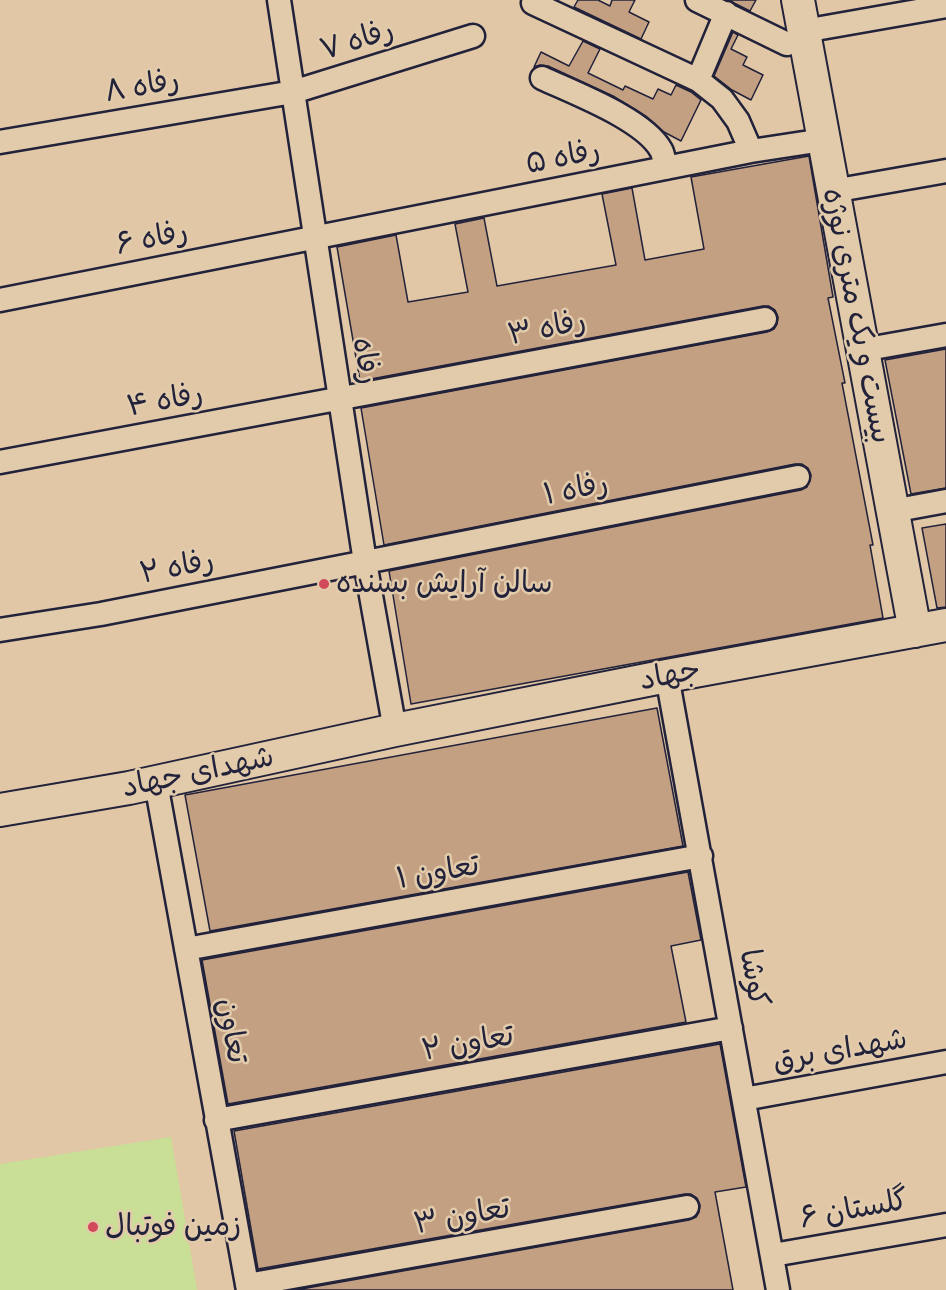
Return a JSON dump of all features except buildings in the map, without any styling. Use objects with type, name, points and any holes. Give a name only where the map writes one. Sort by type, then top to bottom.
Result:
[{"type":"street","name":"رفاه","points":[[279,0],[365,562],[395,730]]},
{"type":"street","points":[[697,0],[726,13],[796,37],[946,6]]},
{"type":"street","name":"بیست و یک متری نوژه","points":[[798,0],[796,37],[823,140],[915,631]]},
{"type":"street","points":[[533,3],[698,80],[728,106],[738,121],[751,151]]},
{"type":"street","points":[[698,80],[726,13]]},
{"type":"street","name":"رفاه ۷","points":[[293,92],[473,36]]},
{"type":"street","points":[[542,78],[623,117],[648,134],[662,151],[666,168]]},
{"type":"street","name":"رفاه ۸","points":[[0,142],[293,92]]},
{"type":"street","name":"رفاه ۵","points":[[315,237],[751,151],[823,140]]},
{"type":"street","points":[[832,191],[946,171]]},
{"type":"street","name":"رفاه ۶","points":[[0,300],[315,237]]},
{"type":"street","name":"رفاه ۳","points":[[340,399],[765,319]]},
{"type":"street","points":[[862,350],[946,335]]},
{"type":"street","name":"رفاه ۴","points":[[0,462],[340,399]]},
{"type":"street","name":"رفاه ۱","points":[[365,562],[798,477]]},
{"type":"street","points":[[892,511],[946,501]]},
{"type":"street","name":"رفاه ۲","points":[[0,630],[101,614],[365,562]]},
{"type":"street","name":"جهاد","points":[[395,730],[667,676],[946,625]]},
{"type":"street","name":"کوشا","points":[[667,676],[778,1290]]},
{"type":"street","name":"شهدای جهاد","points":[[0,810],[156,783],[395,730]]},
{"type":"street","name":"تعاون","points":[[156,783],[248,1288]]},
{"type":"street","name":"تعاون ۱","points":[[186,949],[701,856]]},
{"type":"street","name":"تعاون ۲","points":[[216,1120],[731,1028]]},
{"type":"street","name":"شهدای برق","points":[[744,1099],[946,1062]]},
{"type":"street","name":"تعاون ۳","points":[[248,1288],[687,1207]]},
{"type":"street","name":"گلستان ۶","points":[[773,1255],[946,1225]]},
{"type":"green space","name":"زمین فوتبال","points":[[171,1137],[197,1290],[0,1290],[0,1164]]},
{"type":"place","name":"سالن آرایش بسنده","points":[[324,584]]},
{"type":"place","name":"زمین فوتبال","points":[[93,1227]]}]
